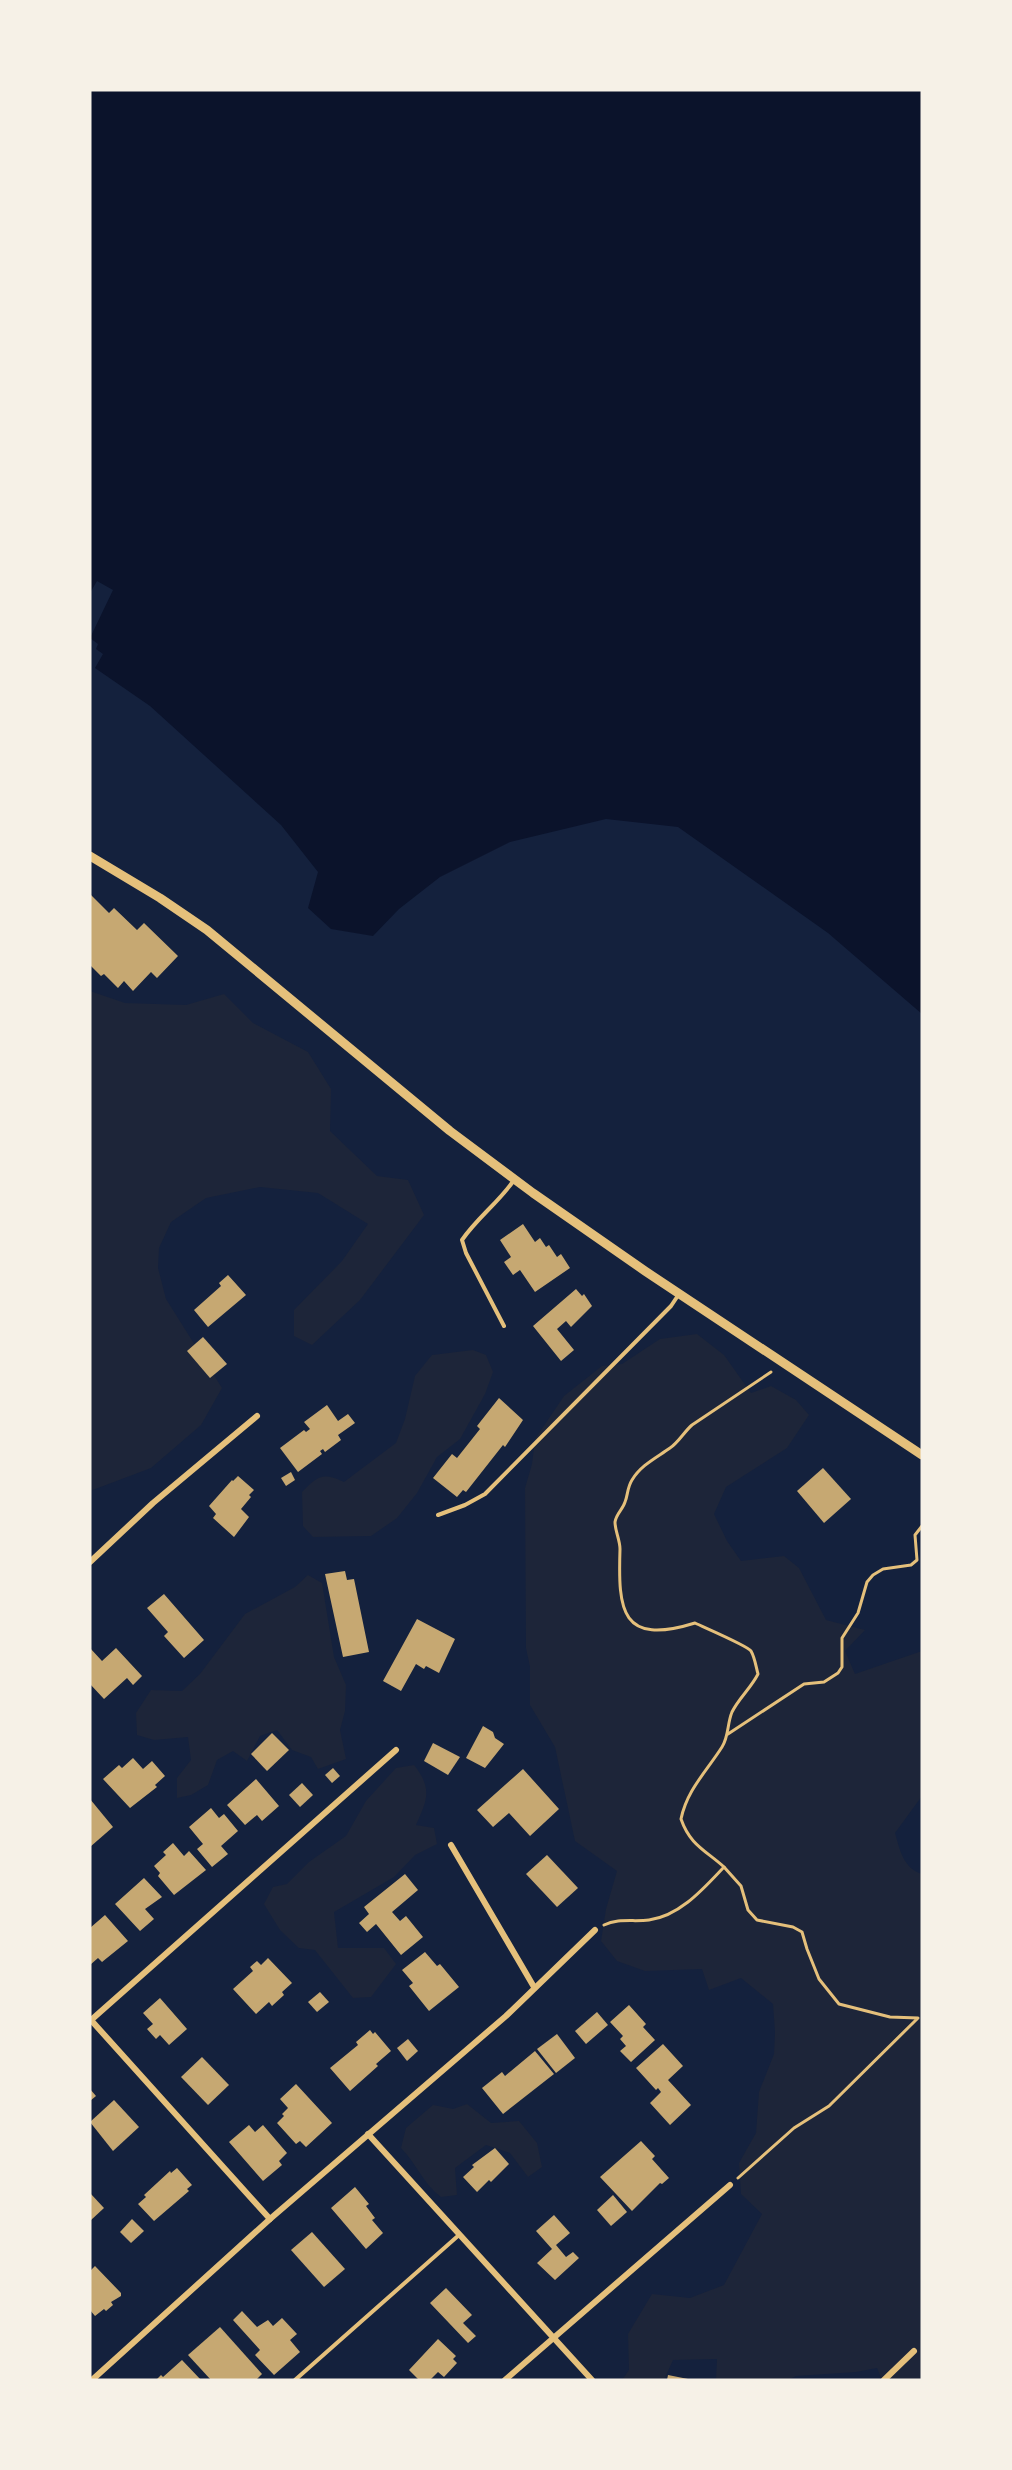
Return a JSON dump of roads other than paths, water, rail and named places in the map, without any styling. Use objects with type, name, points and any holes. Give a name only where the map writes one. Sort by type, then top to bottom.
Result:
[{"type":"street","points":[[90,856],[160,898],[207,930],[450,1131],[514,1180],[922,1455]]},
{"type":"street","points":[[90,1562],[153,1503],[257,1416]]},
{"type":"street","points":[[270,2219],[90,2020],[396,1750]]},
{"type":"street","points":[[451,1845],[534,1987]]},
{"type":"street","points":[[92,2380],[270,2219],[506,2016],[595,1930]]},
{"type":"street","points":[[368,2134],[592,2380]]},
{"type":"street","points":[[505,2380],[730,2185]]},
{"type":"street","points":[[884,2380],[914,2351]]},
{"type":"lane","points":[[504,1326],[466,1253],[462,1240],[470,1228],[501,1199],[514,1180]]},
{"type":"lane","points":[[438,1515],[465,1506],[485,1494],[671,1306],[680,1294]]},
{"type":"lane","points":[[295,2380],[460,2235]]}]
